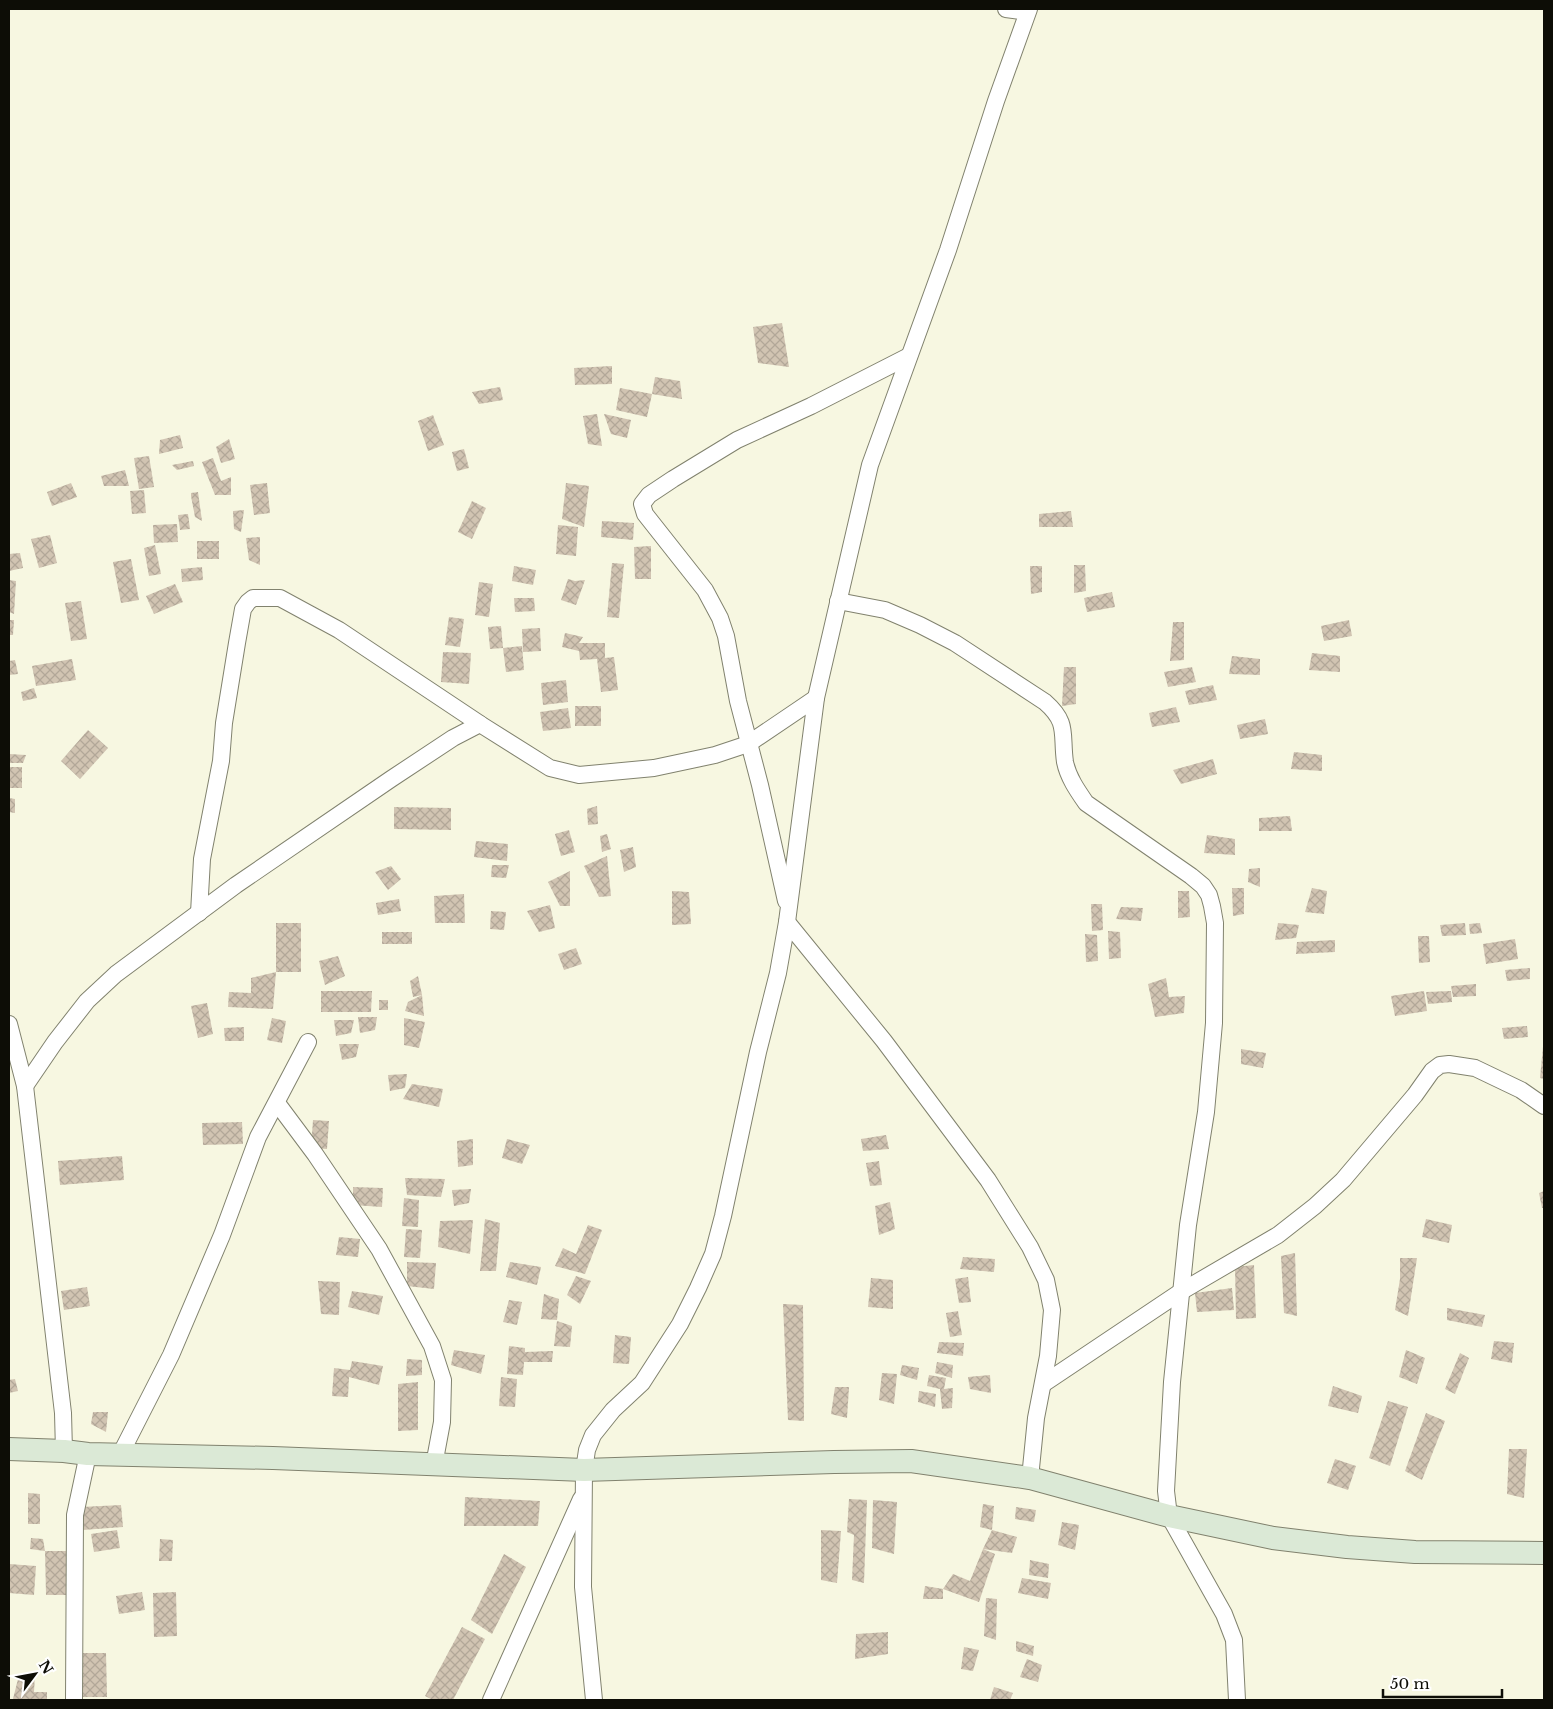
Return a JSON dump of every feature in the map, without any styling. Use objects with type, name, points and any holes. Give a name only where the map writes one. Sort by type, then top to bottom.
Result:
[{"type":"main road","points":[[9,1449],[88,1454],[273,1458],[584,1470],[911,1461],[1030,1478],[1169,1516],[1273,1538],[1347,1548],[1415,1552],[1544,1553]]},
{"type":"street","points":[[594,1700],[583,1587],[584,1470],[587,1450],[593,1435],[613,1410],[642,1383],[680,1324],[713,1254],[758,1052],[778,973],[788,915],[816,698],[870,465],[948,250],[996,101],[1028,11],[1006,9]]},
{"type":"street","points":[[909,356],[811,406],[737,440],[649,495],[642,504],[645,514],[705,590],[720,618],[726,636],[738,701],[760,785],[788,915],[988,1180],[1030,1248],[1046,1280],[1052,1310],[1043,1384],[1036,1418],[1030,1478]]},
{"type":"street","points":[[199,913],[202,859],[220,762],[224,723],[243,608],[253,598],[280,598],[295,606],[339,630],[550,768],[579,775],[654,768],[715,755],[748,744],[816,698]]},
{"type":"street","points":[[838,601],[885,610],[920,625],[955,643],[1045,702],[1056,711],[1062,722],[1065,761],[1074,786],[1086,803],[1191,876],[1203,886],[1209,895],[1215,923],[1214,1023],[1206,1112],[1188,1226],[1172,1382],[1166,1476],[1169,1516],[1224,1614],[1234,1640],[1237,1700]]},
{"type":"street","points":[[25,1086],[55,1042],[87,1001],[116,974],[236,884],[453,738],[480,724]]},
{"type":"street","points":[[9,1024],[25,1086],[62,1403],[64,1451]]},
{"type":"street","points":[[120,1455],[171,1355],[222,1234],[258,1137],[308,1042]]},
{"type":"street","points":[[1043,1384],[1182,1291],[1278,1235],[1315,1206],[1343,1180],[1432,1071],[1440,1065],[1449,1064],[1475,1068],[1521,1090],[1544,1106]]},
{"type":"street","points":[[277,1103],[315,1154],[342,1197],[379,1249],[432,1346],[443,1380],[442,1422],[434,1465]]},
{"type":"street","points":[[74,1700],[76,1515],[88,1454]]},
{"type":"street","points":[[491,1700],[584,1493]]},
{"type":"building","points":[[782,323],[789,367],[758,363],[753,327]]},
{"type":"building","points":[[612,366],[612,384],[575,385],[574,368]]},
{"type":"building","points":[[655,377],[680,381],[682,399],[652,394]]},
{"type":"building","points":[[500,387],[503,400],[479,404],[472,392]]},
{"type":"building","points":[[620,388],[652,394],[647,417],[616,410]]},
{"type":"building","points":[[597,414],[602,446],[588,444],[583,416]]},
{"type":"building","points":[[604,414],[631,420],[627,438],[611,434]]},
{"type":"building","points":[[433,415],[444,445],[428,451],[418,421]]},
{"type":"building","points":[[180,435],[183,448],[159,454],[160,440]]},
{"type":"building","points":[[229,439],[235,459],[221,463],[216,447]]},
{"type":"building","points":[[464,449],[469,468],[457,471],[452,452]]},
{"type":"building","points":[[149,456],[154,487],[139,489],[134,458]]},
{"type":"building","points":[[213,458],[221,481],[231,477],[231,495],[215,495],[202,462]]},
{"type":"building","points":[[193,461],[194,466],[177,470],[172,465]]},
{"type":"building","points":[[125,470],[129,486],[104,486],[101,476]]},
{"type":"building","points":[[71,483],[77,497],[52,506],[47,492]]},
{"type":"building","points":[[267,483],[270,513],[254,515],[250,485]]},
{"type":"building","points":[[566,483],[589,486],[584,527],[562,519]]},
{"type":"building","points":[[144,490],[146,513],[132,514],[130,491]]},
{"type":"building","points":[[198,492],[202,521],[195,517],[191,496],[191,493]]},
{"type":"building","points":[[472,501],[486,508],[472,539],[458,532]]},
{"type":"building","points":[[244,510],[241,532],[234,529],[233,511]]},
{"type":"building","points":[[1071,511],[1073,527],[1039,527],[1039,514]]},
{"type":"building","points":[[188,514],[190,529],[180,530],[178,515]]},
{"type":"building","points":[[602,521],[634,523],[633,540],[601,537]]},
{"type":"building","points":[[177,524],[178,542],[154,543],[153,525]]},
{"type":"building","points":[[558,525],[578,527],[576,556],[556,554]]},
{"type":"building","points":[[50,535],[57,563],[39,568],[31,539]]},
{"type":"building","points":[[260,537],[260,565],[249,560],[246,538]]},
{"type":"building","points":[[197,541],[219,541],[219,559],[197,559]]},
{"type":"building","points":[[155,545],[161,574],[149,576],[144,548]]},
{"type":"building","points":[[651,546],[651,579],[635,579],[634,547]]},
{"type":"building","points":[[20,553],[23,568],[9,571],[9,554]]},
{"type":"building","points":[[131,559],[139,600],[121,603],[113,562]]},
{"type":"building","points":[[612,563],[624,564],[619,618],[607,617]]},
{"type":"building","points":[[1074,565],[1085,565],[1086,591],[1074,593]]},
{"type":"building","points":[[514,566],[536,570],[533,585],[512,581]]},
{"type":"building","points":[[1030,566],[1042,566],[1042,592],[1031,594]]},
{"type":"building","points":[[202,567],[203,580],[182,582],[181,569]]},
{"type":"building","points":[[568,579],[575,581],[585,580],[576,605],[561,600]]},
{"type":"building","points":[[9,580],[16,581],[14,614],[9,612]]},
{"type":"building","points":[[479,582],[493,584],[489,617],[475,615]]},
{"type":"building","points":[[175,584],[183,602],[154,614],[146,596]]},
{"type":"building","points":[[1112,592],[1115,607],[1087,612],[1084,598]]},
{"type":"building","points":[[514,598],[534,598],[535,611],[515,612]]},
{"type":"building","points":[[81,601],[87,639],[71,641],[65,603]]},
{"type":"building","points":[[449,617],[464,619],[460,647],[445,645]]},
{"type":"building","points":[[9,620],[14,620],[13,635],[9,635]]},
{"type":"building","points":[[1349,620],[1352,636],[1324,641],[1321,626]]},
{"type":"building","points":[[1173,622],[1184,622],[1184,660],[1170,661]]},
{"type":"building","points":[[501,626],[503,648],[490,649],[488,627]]},
{"type":"building","points":[[540,628],[541,651],[523,652],[522,629]]},
{"type":"building","points":[[565,633],[583,637],[579,643],[605,643],[605,658],[614,657],[618,690],[601,692],[597,659],[580,660],[579,651],[562,647]]},
{"type":"building","points":[[522,646],[524,670],[506,672],[503,648]]},
{"type":"building","points":[[443,652],[471,653],[469,684],[441,682]]},
{"type":"building","points":[[1312,653],[1340,656],[1340,672],[1309,670]]},
{"type":"building","points":[[1232,656],[1260,659],[1260,675],[1229,674]]},
{"type":"building","points":[[72,659],[76,680],[36,686],[32,666]]},
{"type":"building","points":[[15,660],[18,674],[9,675],[9,661]]},
{"type":"building","points":[[1064,667],[1076,667],[1076,704],[1062,706]]},
{"type":"building","points":[[1192,667],[1196,682],[1168,687],[1164,672]]},
{"type":"building","points":[[566,680],[568,702],[543,705],[541,683]]},
{"type":"building","points":[[1213,685],[1217,700],[1189,705],[1185,691]]},
{"type":"building","points":[[34,688],[37,698],[23,701],[21,692]]},
{"type":"building","points":[[575,706],[601,706],[601,726],[575,726]]},
{"type":"building","points":[[1176,707],[1180,722],[1152,727],[1149,713]]},
{"type":"building","points":[[568,708],[571,728],[543,731],[540,712]]},
{"type":"building","points":[[1265,719],[1268,734],[1240,739],[1237,725]]},
{"type":"building","points":[[88,730],[108,748],[80,779],[61,761]]},
{"type":"building","points":[[1294,752],[1322,755],[1322,771],[1291,769]]},
{"type":"building","points":[[9,754],[26,755],[23,763],[9,763]]},
{"type":"building","points":[[1213,759],[1217,774],[1181,784],[1173,770]]},
{"type":"building","points":[[9,767],[22,767],[22,788],[9,788]]},
{"type":"building","points":[[9,798],[15,799],[15,813],[9,812]]},
{"type":"building","points":[[597,806],[598,824],[588,825],[587,809]]},
{"type":"building","points":[[394,807],[451,808],[451,830],[394,829]]},
{"type":"building","points":[[1290,816],[1292,831],[1259,831],[1259,818]]},
{"type":"building","points":[[569,830],[575,852],[561,856],[555,834]]},
{"type":"building","points":[[607,834],[611,849],[602,852],[600,836]]},
{"type":"building","points":[[1207,835],[1235,839],[1235,855],[1204,853]]},
{"type":"building","points":[[476,841],[508,844],[507,861],[474,857]]},
{"type":"building","points":[[633,847],[636,867],[624,872],[620,850]]},
{"type":"building","points":[[607,856],[611,896],[599,897],[584,866]]},
{"type":"building","points":[[492,865],[509,865],[506,878],[491,877]]},
{"type":"building","points":[[391,866],[401,879],[388,890],[375,872]]},
{"type":"building","points":[[1260,868],[1260,887],[1248,882],[1249,869]]},
{"type":"building","points":[[570,871],[570,906],[560,906],[548,882]]},
{"type":"building","points":[[1232,888],[1244,888],[1244,914],[1233,916]]},
{"type":"building","points":[[1312,888],[1327,891],[1324,914],[1305,912]]},
{"type":"building","points":[[672,891],[689,892],[691,924],[672,925]]},
{"type":"building","points":[[1178,891],[1189,891],[1190,917],[1178,918]]},
{"type":"building","points":[[464,894],[465,923],[435,923],[434,896]]},
{"type":"building","points":[[399,899],[401,911],[378,915],[376,903]]},
{"type":"building","points":[[1091,904],[1102,904],[1103,930],[1092,931]]},
{"type":"building","points":[[550,905],[555,928],[539,932],[527,911]]},
{"type":"building","points":[[1121,907],[1143,908],[1141,921],[1116,919]]},
{"type":"building","points":[[491,911],[506,912],[504,930],[490,929]]},
{"type":"building","points":[[276,923],[301,923],[301,972],[276,972]]},
{"type":"building","points":[[1278,923],[1299,925],[1296,938],[1275,940]]},
{"type":"building","points":[[1465,923],[1466,935],[1442,936],[1440,925]]},
{"type":"building","points":[[1480,923],[1482,933],[1470,934],[1469,924]]},
{"type":"building","points":[[1108,931],[1120,932],[1121,958],[1109,959]]},
{"type":"building","points":[[382,932],[412,932],[412,944],[382,944]]},
{"type":"building","points":[[1085,934],[1097,935],[1098,961],[1086,962]]},
{"type":"building","points":[[1418,936],[1429,936],[1430,962],[1419,963]]},
{"type":"building","points":[[1515,939],[1518,959],[1486,964],[1483,944]]},
{"type":"building","points":[[1335,940],[1335,952],[1296,954],[1297,942]]},
{"type":"building","points":[[576,948],[582,964],[564,970],[558,954]]},
{"type":"building","points":[[338,956],[345,976],[325,985],[319,961]]},
{"type":"building","points":[[1530,968],[1530,979],[1507,981],[1505,970]]},
{"type":"building","points":[[276,972],[273,1009],[228,1007],[229,992],[251,993],[251,978]]},
{"type":"building","points":[[418,976],[422,995],[413,997],[410,981]]},
{"type":"building","points":[[1166,978],[1169,997],[1185,996],[1184,1013],[1155,1017],[1148,984]]},
{"type":"building","points":[[1476,984],[1476,996],[1453,997],[1451,986]]},
{"type":"building","points":[[321,991],[372,991],[371,1012],[321,1012]]},
{"type":"building","points":[[1424,991],[1427,1011],[1395,1016],[1391,996]]},
{"type":"building","points":[[1451,991],[1452,1002],[1428,1004],[1426,992]]},
{"type":"building","points":[[422,995],[424,1016],[405,1011],[408,1002]]},
{"type":"building","points":[[379,1000],[388,1000],[388,1010],[379,1010]]},
{"type":"building","points":[[207,1003],[213,1034],[198,1038],[191,1006]]},
{"type":"building","points":[[358,1017],[377,1017],[375,1030],[360,1033]]},
{"type":"building","points":[[272,1018],[286,1021],[282,1043],[267,1040]]},
{"type":"building","points":[[404,1018],[425,1022],[419,1048],[404,1045]]},
{"type":"building","points":[[334,1020],[354,1020],[351,1033],[336,1036]]},
{"type":"building","points":[[1527,1026],[1528,1037],[1504,1039],[1502,1028]]},
{"type":"building","points":[[244,1027],[244,1041],[225,1041],[224,1028]]},
{"type":"building","points":[[339,1044],[359,1044],[356,1057],[342,1060]]},
{"type":"building","points":[[1544,1047],[1544,1079],[1540,1078]]},
{"type":"building","points":[[1241,1049],[1266,1053],[1263,1068],[1241,1064]]},
{"type":"building","points":[[407,1074],[405,1088],[390,1091],[388,1075]]},
{"type":"building","points":[[412,1084],[443,1089],[439,1107],[403,1099]]},
{"type":"building","points":[[313,1120],[329,1121],[327,1149],[311,1148]]},
{"type":"building","points":[[242,1122],[243,1144],[203,1145],[202,1123]]},
{"type":"building","points":[[886,1135],[889,1149],[863,1151],[861,1139]]},
{"type":"building","points":[[473,1139],[473,1165],[458,1167],[457,1141]]},
{"type":"building","points":[[507,1139],[530,1145],[522,1164],[502,1158]]},
{"type":"building","points":[[122,1156],[124,1180],[60,1185],[58,1161]]},
{"type":"building","points":[[879,1161],[882,1185],[870,1186],[866,1163]]},
{"type":"building","points":[[405,1178],[445,1179],[441,1197],[407,1195]]},
{"type":"building","points":[[353,1187],[383,1188],[382,1207],[353,1205]]},
{"type":"building","points":[[471,1189],[469,1203],[454,1206],[452,1190]]},
{"type":"building","points":[[1544,1191],[1544,1208],[1542,1208],[1539,1193]]},
{"type":"building","points":[[404,1198],[419,1200],[418,1227],[402,1226]]},
{"type":"building","points":[[890,1202],[895,1229],[879,1235],[875,1206]]},
{"type":"building","points":[[485,1219],[500,1223],[496,1271],[480,1271]]},
{"type":"building","points":[[1426,1219],[1452,1225],[1449,1243],[1422,1237]]},
{"type":"building","points":[[473,1220],[470,1254],[438,1247],[440,1221]]},
{"type":"building","points":[[588,1225],[602,1230],[585,1274],[555,1266],[563,1248],[576,1254]]},
{"type":"building","points":[[406,1229],[422,1230],[420,1258],[404,1257]]},
{"type":"building","points":[[339,1237],[360,1239],[358,1257],[336,1255]]},
{"type":"building","points":[[1295,1253],[1297,1316],[1284,1313],[1281,1256]]},
{"type":"building","points":[[963,1257],[995,1259],[994,1272],[960,1269]]},
{"type":"building","points":[[1400,1258],[1417,1258],[1408,1316],[1395,1310],[1400,1279]]},
{"type":"building","points":[[407,1262],[436,1263],[434,1289],[407,1286]]},
{"type":"building","points":[[510,1262],[541,1267],[537,1285],[506,1277]]},
{"type":"building","points":[[1254,1265],[1256,1318],[1236,1319],[1235,1267]]},
{"type":"building","points":[[576,1276],[591,1281],[580,1304],[567,1295]]},
{"type":"building","points":[[968,1277],[971,1302],[959,1303],[955,1279]]},
{"type":"building","points":[[871,1278],[893,1280],[893,1309],[868,1307]]},
{"type":"building","points":[[318,1281],[340,1282],[339,1315],[321,1314]]},
{"type":"building","points":[[87,1287],[90,1306],[64,1310],[61,1291]]},
{"type":"building","points":[[1232,1288],[1234,1310],[1197,1312],[1195,1293]]},
{"type":"building","points":[[352,1291],[383,1296],[379,1315],[348,1307]]},
{"type":"building","points":[[544,1294],[559,1299],[557,1320],[541,1319]]},
{"type":"building","points":[[509,1300],[522,1302],[517,1325],[503,1322]]},
{"type":"building","points":[[783,1304],[803,1305],[804,1421],[788,1420]]},
{"type":"building","points":[[1447,1308],[1485,1315],[1482,1327],[1447,1320]]},
{"type":"building","points":[[958,1311],[962,1335],[950,1337],[946,1313]]},
{"type":"building","points":[[557,1321],[572,1326],[570,1347],[554,1346]]},
{"type":"building","points":[[615,1335],[631,1337],[629,1364],[613,1363]]},
{"type":"building","points":[[1494,1341],[1514,1343],[1512,1363],[1491,1359]]},
{"type":"building","points":[[939,1342],[964,1343],[963,1356],[937,1353]]},
{"type":"building","points":[[509,1346],[525,1348],[525,1352],[553,1351],[552,1362],[524,1362],[523,1375],[507,1374]]},
{"type":"building","points":[[454,1350],[485,1355],[481,1374],[451,1365]]},
{"type":"building","points":[[1406,1350],[1425,1358],[1417,1384],[1399,1377]]},
{"type":"building","points":[[1460,1353],[1469,1358],[1455,1394],[1445,1389]]},
{"type":"building","points":[[407,1359],[422,1360],[422,1375],[406,1376]]},
{"type":"building","points":[[352,1361],[383,1366],[379,1385],[349,1377],[348,1397],[332,1396],[334,1368],[350,1370]]},
{"type":"building","points":[[937,1362],[953,1365],[952,1378],[935,1373]]},
{"type":"building","points":[[902,1365],[919,1368],[917,1380],[900,1375]]},
{"type":"building","points":[[882,1373],[897,1374],[894,1404],[879,1400]]},
{"type":"building","points":[[929,1375],[946,1378],[944,1389],[953,1388],[952,1408],[942,1409],[940,1389],[927,1386]]},
{"type":"building","points":[[990,1375],[991,1393],[970,1389],[968,1377]]},
{"type":"building","points":[[501,1377],[517,1379],[515,1407],[499,1406]]},
{"type":"building","points":[[15,1379],[18,1391],[9,1393],[9,1380]]},
{"type":"building","points":[[418,1382],[418,1430],[398,1431],[398,1384]]},
{"type":"building","points":[[1333,1386],[1362,1396],[1358,1413],[1328,1406]]},
{"type":"building","points":[[835,1387],[849,1387],[847,1418],[831,1414]]},
{"type":"building","points":[[919,1391],[936,1394],[935,1407],[918,1402]]},
{"type":"building","points":[[1388,1401],[1408,1407],[1390,1466],[1369,1458]]},
{"type":"building","points":[[93,1412],[108,1412],[106,1432],[91,1424]]},
{"type":"building","points":[[1426,1413],[1445,1421],[1422,1480],[1405,1471]]},
{"type":"building","points":[[1509,1449],[1527,1449],[1524,1498],[1507,1494]]},
{"type":"building","points":[[1335,1459],[1356,1466],[1348,1490],[1327,1483]]},
{"type":"building","points":[[28,1493],[40,1494],[40,1524],[28,1524]]},
{"type":"building","points":[[465,1497],[540,1501],[538,1526],[464,1526]]},
{"type":"building","points":[[849,1499],[867,1500],[864,1583],[852,1580],[854,1535],[847,1532]]},
{"type":"building","points":[[873,1500],[897,1502],[894,1554],[872,1548]]},
{"type":"building","points":[[983,1504],[994,1506],[992,1530],[980,1527]]},
{"type":"building","points":[[121,1505],[123,1527],[83,1530],[81,1507]]},
{"type":"building","points":[[1016,1507],[1036,1510],[1034,1522],[1015,1519]]},
{"type":"building","points":[[1062,1522],[1079,1525],[1075,1550],[1058,1545]]},
{"type":"building","points":[[117,1530],[120,1548],[94,1552],[91,1534]]},
{"type":"building","points":[[821,1530],[841,1531],[837,1583],[821,1580]]},
{"type":"building","points":[[992,1530],[1017,1537],[1012,1553],[983,1549]]},
{"type":"building","points":[[31,1538],[43,1539],[45,1551],[30,1549]]},
{"type":"building","points":[[160,1539],[173,1540],[172,1561],[159,1561]]},
{"type":"building","points":[[983,1549],[995,1554],[979,1602],[943,1589],[953,1574],[970,1581]]},
{"type":"building","points":[[45,1551],[68,1551],[69,1595],[46,1595]]},
{"type":"building","points":[[504,1554],[526,1567],[492,1634],[471,1620]]},
{"type":"building","points":[[1030,1560],[1049,1564],[1048,1578],[1029,1575]]},
{"type":"building","points":[[9,1564],[36,1566],[34,1595],[9,1593]]},
{"type":"building","points":[[1022,1578],[1051,1583],[1048,1599],[1018,1593]]},
{"type":"building","points":[[925,1586],[943,1589],[943,1599],[923,1599]]},
{"type":"building","points":[[142,1592],[145,1610],[119,1614],[116,1596]]},
{"type":"building","points":[[176,1592],[177,1636],[154,1637],[153,1593]]},
{"type":"building","points":[[986,1598],[997,1599],[996,1640],[984,1636]]},
{"type":"building","points":[[462,1627],[485,1639],[453,1700],[433,1700],[425,1696]]},
{"type":"building","points":[[888,1632],[888,1654],[855,1659],[856,1634]]},
{"type":"building","points":[[1016,1641],[1034,1646],[1033,1656],[1016,1651]]},
{"type":"building","points":[[964,1647],[979,1650],[973,1671],[961,1669]]},
{"type":"building","points":[[82,1653],[106,1653],[107,1697],[83,1697]]},
{"type":"building","points":[[1027,1659],[1042,1665],[1038,1682],[1020,1677]]},
{"type":"building","points":[[19,1675],[35,1675],[34,1692],[47,1692],[47,1700],[13,1699]]},
{"type":"building","points":[[994,1687],[1013,1693],[1010,1700],[990,1700]]}]
